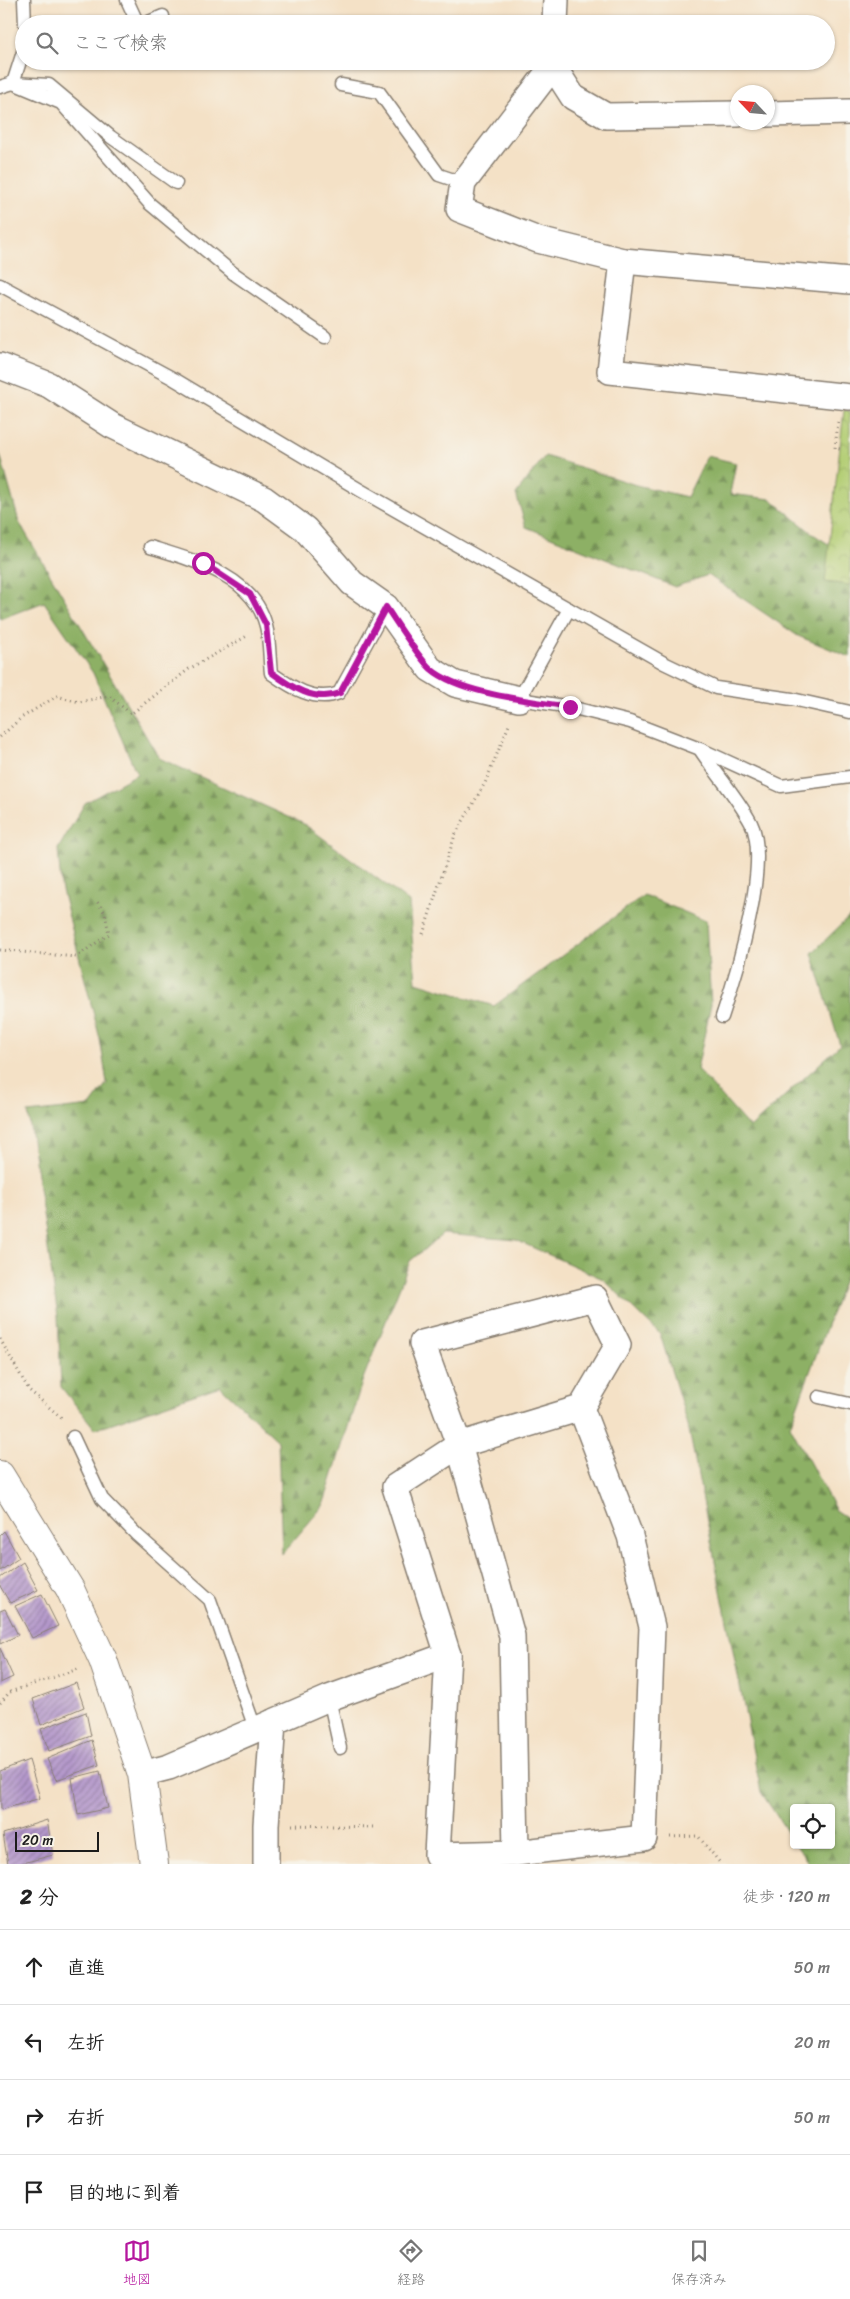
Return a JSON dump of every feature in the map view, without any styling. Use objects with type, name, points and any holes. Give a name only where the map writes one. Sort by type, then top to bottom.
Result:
[{"type":"street","points":[[555,15],[556,0]]},
{"type":"street","points":[[548,70],[463,183],[459,209],[538,240],[623,261],[850,281]]},
{"type":"street","points":[[557,70],[573,97],[606,116],[730,114]]},
{"type":"street","points":[[775,114],[850,112]]},
{"type":"street","points":[[623,261],[610,371],[850,397]]},
{"type":"street","points":[[0,366],[48,385],[111,425],[264,499],[304,529],[352,583],[386,607],[430,668],[455,684],[519,699]]},
{"type":"street","points":[[516,1853],[512,1636],[459,1444],[422,1342],[595,1298],[618,1345],[581,1408],[459,1444],[395,1487],[448,1655],[436,1855],[516,1853],[644,1838],[652,1627],[630,1536],[581,1408]]},
{"type":"street","points":[[1,1478],[70,1589],[103,1660],[142,1774],[154,1864]]},
{"type":"street","points":[[142,1774],[169,1767],[330,1698],[448,1655]]},
{"type":"street","points":[[265,1726],[266,1864]]},
{"type":"lane","points":[[24,0],[25,15]]},
{"type":"lane","points":[[127,0],[134,15]]},
{"type":"lane","points":[[13,83],[17,70]]},
{"type":"lane","points":[[13,83],[61,103],[150,204],[233,273],[326,337]]},
{"type":"lane","points":[[0,87],[13,83],[49,85],[111,137],[176,183]]},
{"type":"lane","points":[[341,85],[379,92],[439,175],[463,183]]},
{"type":"lane","points":[[0,286],[174,380],[360,490],[664,663],[716,688],[792,699],[850,712]]},
{"type":"lane","points":[[150,547],[203,563],[250,594],[266,625],[271,672],[294,689],[327,698],[340,693],[386,607]]},
{"type":"lane","points":[[569,609],[519,699],[570,707],[630,722],[700,750],[781,786],[850,777]]},
{"type":"lane","points":[[700,750],[752,825],[759,863],[748,927],[722,1017]]},
{"type":"lane","points":[[819,1397],[850,1404]]},
{"type":"lane","points":[[73,1436],[102,1499],[137,1535],[210,1600],[265,1726]]},
{"type":"lane","points":[[330,1698],[340,1748]]},
{"type":"path","points":[[0,737],[21,718],[58,696],[79,702],[109,696],[131,714],[189,669],[266,625]]},
{"type":"path","points":[[423,934],[455,835],[485,783],[519,699]]},
{"type":"path","points":[[0,950],[76,957],[109,934],[105,913],[96,900]]},
{"type":"path","points":[[0,1339],[29,1390],[65,1420],[73,1436]]},
{"type":"path","points":[[0,1704],[10,1692],[103,1660]]},
{"type":"path","points":[[266,1825],[373,1827]]},
{"type":"path","points":[[644,1838],[698,1836],[721,1864]]},
{"type":"green space","points":[[844,410],[850,411],[850,585],[825,582]]},
{"type":"green space","points":[[0,454],[19,522],[159,758],[304,824],[409,902],[416,982],[494,1006],[644,895],[706,921],[711,1004],[697,1069],[750,1128],[840,1045],[812,953],[850,916],[850,1263],[790,1426],[836,1511],[850,1520],[850,1864],[809,1864],[799,1849],[835,1849],[835,1804],[790,1804],[790,1836],[761,1792],[688,1425],[660,1334],[603,1279],[516,1240],[443,1234],[410,1261],[363,1379],[323,1506],[282,1554],[278,1441],[220,1386],[95,1429],[61,1387],[58,1317],[28,1113],[90,1106],[107,1083],[100,1039],[61,886],[58,849],[85,803],[137,774],[93,673],[44,602],[0,619]]},
{"type":"green space","points":[[545,456],[636,485],[687,497],[707,456],[736,463],[730,494],[771,499],[813,534],[850,558],[850,657],[798,636],[708,575],[675,587],[526,527],[516,494]]},
{"type":"building","points":[[4,1531],[19,1558],[0,1571],[0,1535]]},
{"type":"building","points":[[23,1562],[38,1590],[10,1603],[0,1586],[0,1578]]},
{"type":"building","points":[[42,1594],[58,1626],[32,1638],[15,1606]]},
{"type":"building","points":[[5,1609],[18,1635],[0,1644],[0,1611]]},
{"type":"building","points":[[0,1648],[13,1677],[0,1683]]},
{"type":"building","points":[[76,1683],[84,1707],[41,1725],[33,1699]]},
{"type":"building","points":[[86,1712],[91,1736],[49,1751],[41,1729]]},
{"type":"building","points":[[92,1740],[99,1765],[56,1780],[47,1759]]},
{"type":"building","points":[[29,1760],[40,1798],[1,1810],[0,1771]]},
{"type":"building","points":[[100,1771],[108,1808],[78,1815],[72,1778]]},
{"type":"building","points":[[47,1820],[53,1855],[19,1864],[8,1864],[3,1834]]},
{"type":"route","points":[[203,563],[250,594],[266,625],[271,672],[294,689],[327,698],[340,693],[386,607],[430,668],[455,684],[519,699],[570,707]]}]
